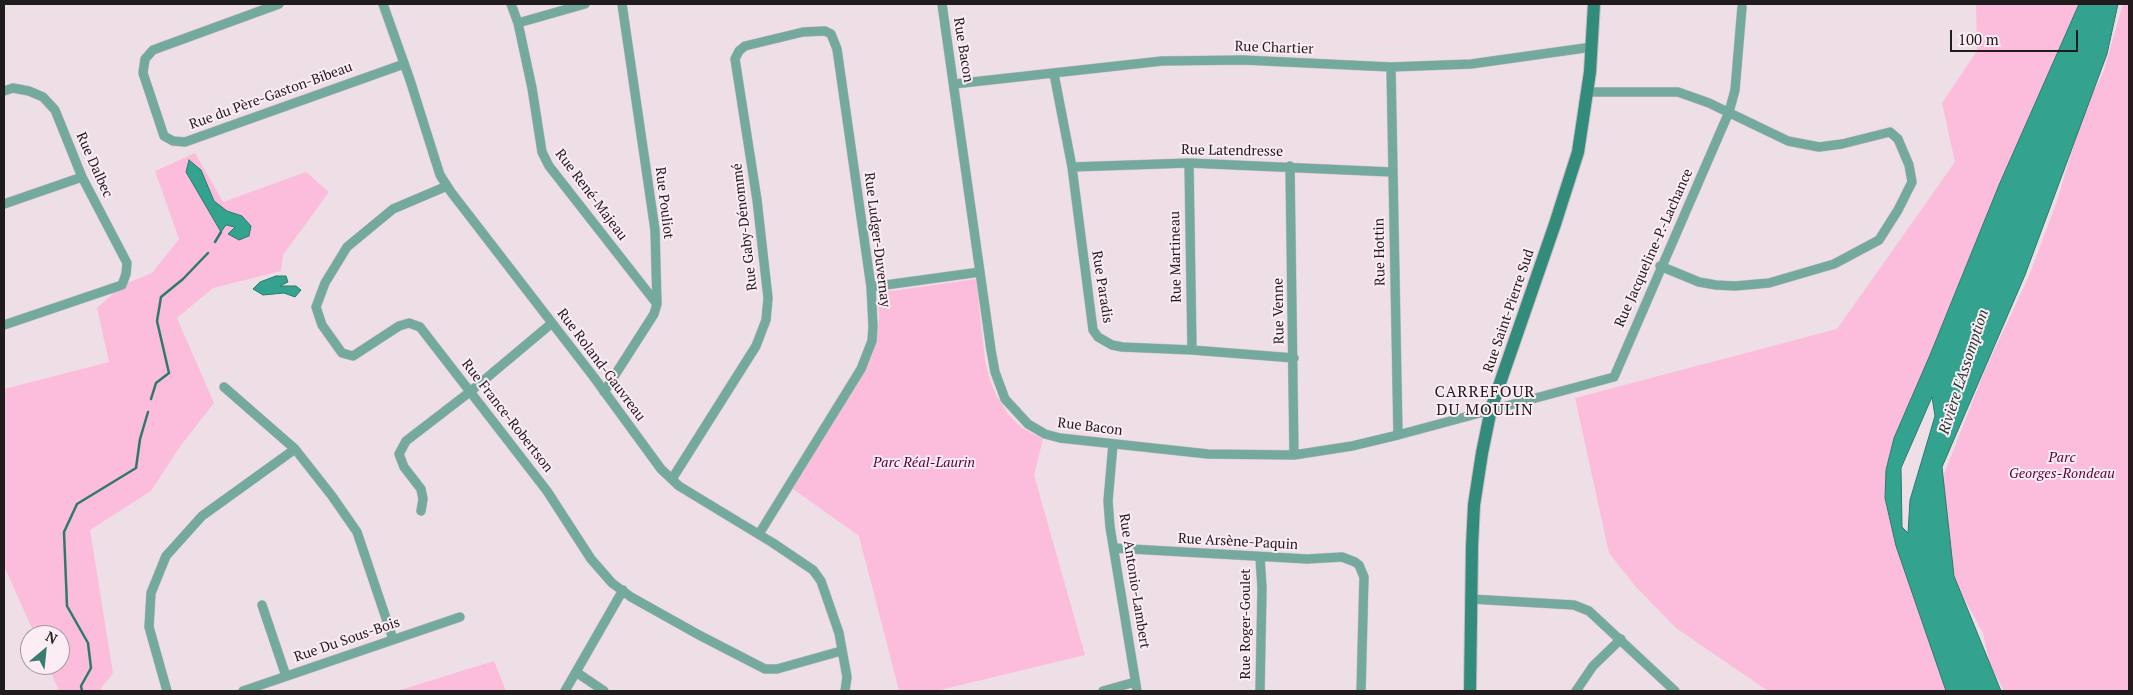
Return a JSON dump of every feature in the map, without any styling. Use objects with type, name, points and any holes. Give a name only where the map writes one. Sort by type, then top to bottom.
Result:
[{"type":"street","name":"Rue du Père-Gaston-Bibeau","points":[[279,4],[153,50],[145,59],[142,73],[164,136],[173,141],[184,142],[404,64]]},
{"type":"street","name":"Rue Roland-Gauvreau","points":[[383,4],[440,175],[447,186],[662,469],[679,486],[801,560],[813,570],[821,581],[839,633],[846,677],[845,691]]},
{"type":"street","name":"Rue René-Majeau","points":[[511,4],[518,23],[532,88],[542,152],[549,166],[657,304]]},
{"type":"street","points":[[518,23],[585,4]]},
{"type":"street","name":"Rue Pouliot","points":[[604,392],[654,314],[657,304],[655,230],[622,4]]},
{"type":"street","name":"Rue Bacon","points":[[942,4],[995,372],[1005,399],[1028,424],[1045,434],[1060,438],[1208,454],[1294,455],[1352,446],[1491,409]]},
{"type":"street","name":"Rue Saint-Pierre Sud","points":[[1470,691],[1474,505],[1491,409],[1578,152],[1588,92],[1594,4]]},
{"type":"street","name":"Rue Jacqueline-P.-Lachance","points":[[1491,409],[1614,376],[1660,266],[1729,112],[1735,90],[1742,7]]},
{"type":"street","name":"Rue Gaby-Dénommé","points":[[672,479],[756,346],[766,320],[768,298],[757,200],[735,60],[739,51],[746,46],[803,32],[825,31],[831,34],[835,40]]},
{"type":"street","name":"Rue Ludger-Duvernay","points":[[759,534],[861,369],[867,356],[873,326],[871,287],[835,40]]},
{"type":"street","name":"Rue Chartier","points":[[954,84],[1162,61],[1243,60],[1391,67],[1471,64],[1592,47]]},
{"type":"street","name":"Rue Hottin","points":[[1391,67],[1391,172],[1398,435]]},
{"type":"street","name":"Rue Paradis","points":[[1054,74],[1072,168],[1093,330],[1098,337],[1122,347],[1294,358]]},
{"type":"street","name":"Rue Dalbec","points":[[4,91],[13,88],[29,91],[43,97],[56,110],[82,177],[127,263],[122,285],[4,325]]},
{"type":"street","points":[[1588,92],[1678,92],[1729,112],[1788,142],[1819,147],[1842,144],[1890,132],[1898,139],[1909,165],[1912,182],[1898,210],[1879,240],[1834,264],[1769,283],[1735,286],[1716,286],[1699,282],[1660,266]]},
{"type":"street","name":"Rue Latendresse","points":[[1072,168],[1189,163],[1391,172]]},
{"type":"street","name":"Rue Martineau","points":[[1189,163],[1192,350]]},
{"type":"street","name":"Rue Venne","points":[[1290,166],[1294,455]]},
{"type":"street","points":[[4,204],[82,177]]},
{"type":"street","name":"Rue France-Robertson","points":[[447,186],[393,209],[348,247],[325,283],[316,307],[322,325],[342,353],[353,356],[399,326],[409,323],[420,327],[547,491],[591,559],[612,583],[631,597],[699,635],[765,668],[777,669],[842,651]]},
{"type":"street","points":[[871,287],[980,272]]},
{"type":"street","points":[[421,511],[423,499],[421,489],[404,467],[399,454],[406,441],[471,391],[552,323]]},
{"type":"street","points":[[224,387],[295,449],[332,496],[357,532],[393,639]]},
{"type":"street","name":"Rue Antonio-Lambert","points":[[1113,444],[1108,502],[1136,686]]},
{"type":"street","points":[[167,691],[149,628],[151,593],[166,556],[194,522],[295,449]]},
{"type":"street","name":"Rue Arsène-Paquin","points":[[1114,548],[1260,557],[1342,558],[1359,565],[1364,577],[1361,691]]},
{"type":"street","name":"Rue Roger-Goulet","points":[[1260,557],[1262,588],[1260,691]]},
{"type":"street","points":[[565,691],[623,590]]},
{"type":"street","points":[[1471,598],[1574,605],[1589,611],[1675,691]]},
{"type":"street","points":[[262,605],[286,676]]},
{"type":"street","name":"Rue Du Sous-Bois","points":[[243,691],[460,617]]},
{"type":"street","points":[[1576,691],[1594,666],[1621,639]]},
{"type":"street","points":[[576,672],[604,691]]},
{"type":"street","points":[[1104,691],[1136,686]]},
{"type":"green space","points":[[1976,4],[2079,4],[1999,185],[1894,438],[1886,470],[1885,498],[1896,546],[1946,691],[1768,691],[1676,628],[1636,587],[1609,553],[1575,398],[1837,329],[1955,162],[1942,103],[1977,51]]},
{"type":"green space","name":"Parc Georges-Rondeau","points":[[2123,4],[2129,4],[2129,691],[2004,691],[1990,665],[1983,633],[1956,583],[1941,515],[1944,474],[1985,370],[2029,276],[2057,201],[2084,110],[2103,73]]},
{"type":"green space","points":[[195,153],[223,202],[306,172],[329,192],[283,255],[281,271],[213,288],[177,318],[214,403],[179,448],[151,491],[90,530],[113,673],[99,691],[59,691],[52,675],[70,675],[70,625],[31,625],[4,566],[4,389],[109,362],[97,308],[122,285],[152,273],[179,239],[155,171]]},
{"type":"green space","name":"Parc Réal-Laurin","points":[[976,279],[985,360],[996,395],[1008,414],[1022,428],[1043,439],[1034,475],[1085,655],[936,691],[899,691],[859,536],[793,489],[860,380],[872,356],[879,319],[878,293]]},
{"type":"green space","points":[[494,661],[506,691],[397,691]]},
{"type":"water","name":"Rivière L'Assomption","points":[[2079,4],[2118,4],[2107,54],[2025,275],[1942,467],[1954,576],[2001,691],[1946,691],[1896,546],[1885,498],[1886,470],[1894,438],[1999,185]],"holes":[[[1932,397],[1935,416],[1910,500],[1908,533],[1902,527],[1901,468]]]},
{"type":"water","points":[[189,160],[201,170],[214,201],[227,211],[242,216],[251,226],[249,236],[239,240],[228,234],[235,227],[226,225],[221,232],[186,172]]},
{"type":"water","points":[[276,276],[286,276],[288,282],[280,286],[296,286],[301,290],[295,297],[284,293],[263,295],[253,289],[260,282]]},
{"type":"waterway","points":[[215,242],[221,232]]},
{"type":"waterway","points":[[151,399],[156,383],[169,373],[157,321],[161,297],[183,279],[208,253]]},
{"type":"waterway","points":[[82,691],[81,686],[91,668],[88,643],[67,606],[64,532],[77,504],[136,468],[140,439],[148,412]]},
{"type":"district","name":"CARREFOUR DU MOULIN","points":[[1485,401]]}]
